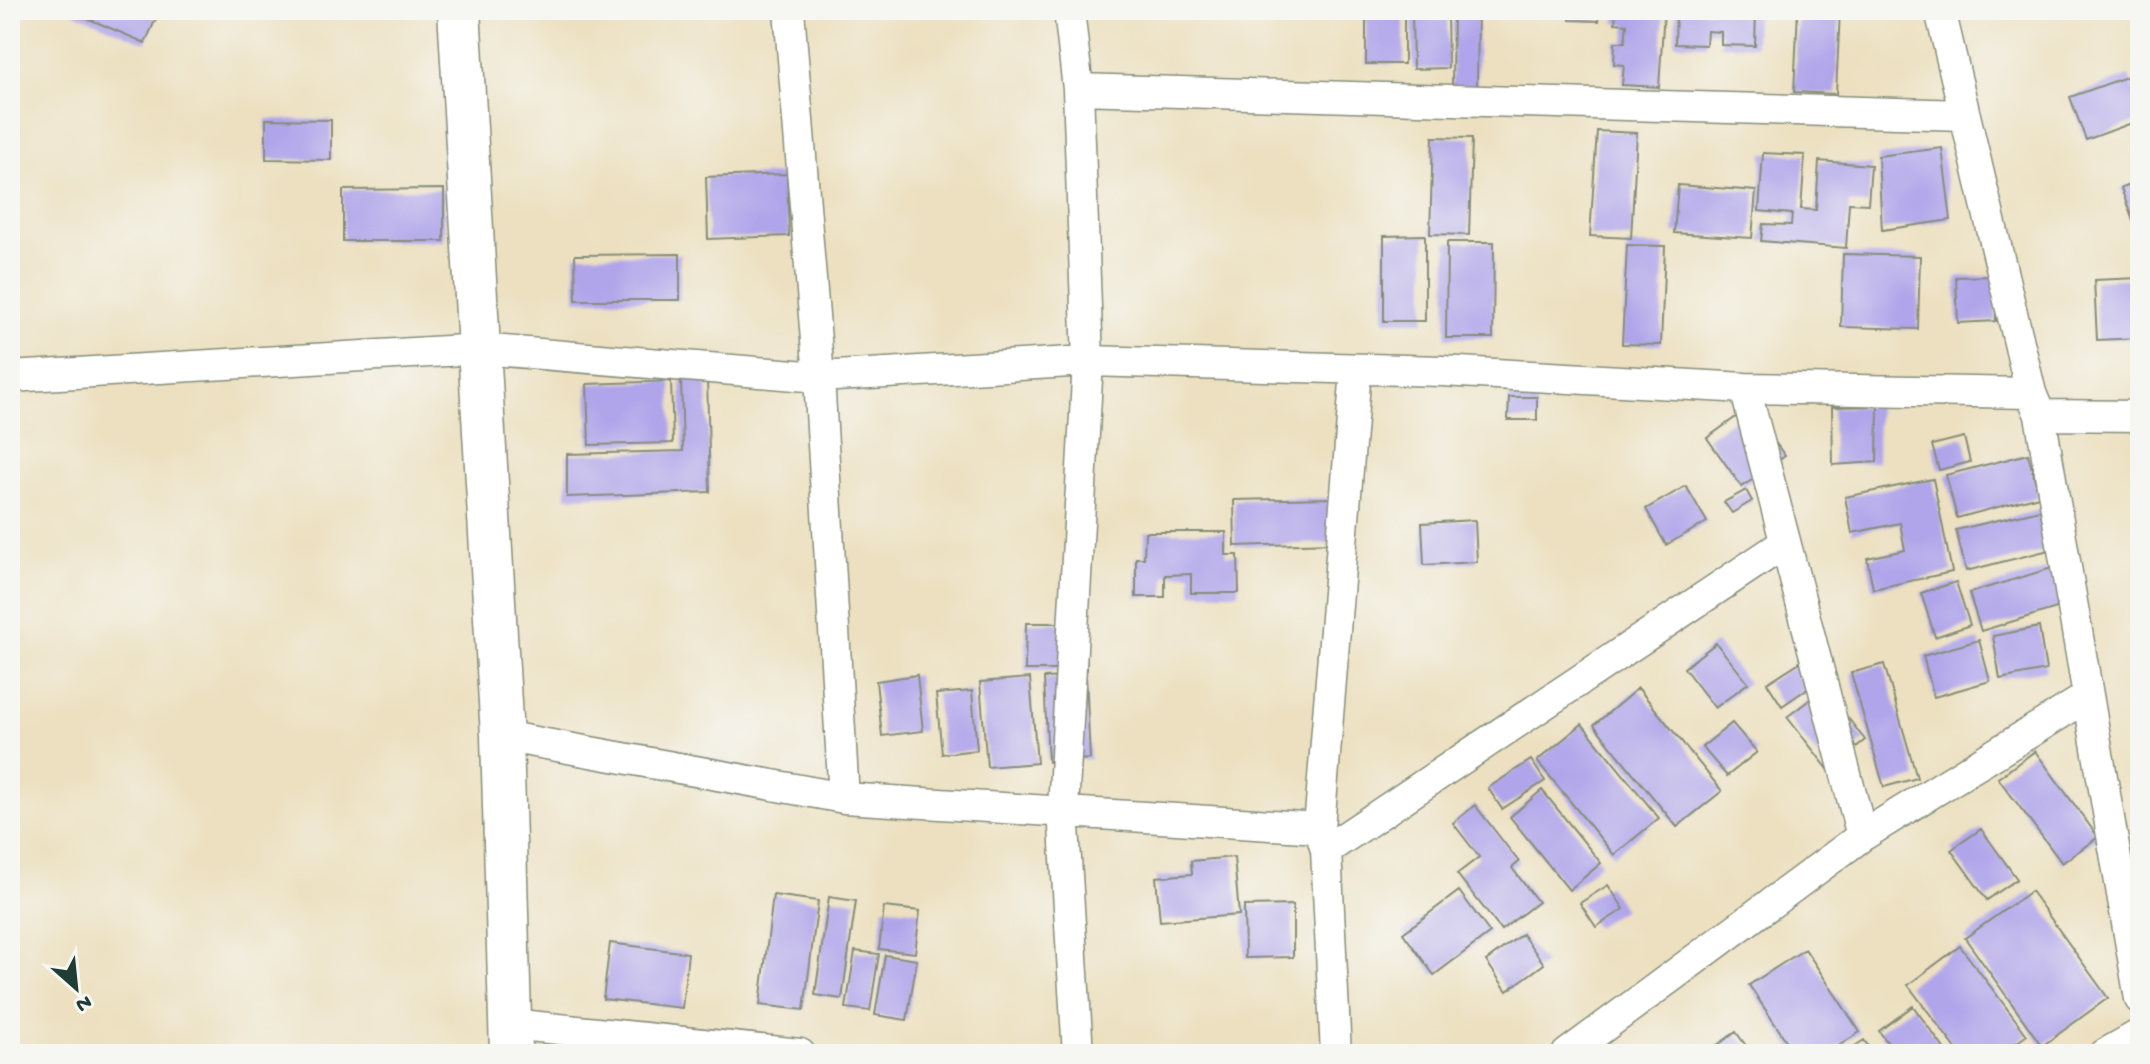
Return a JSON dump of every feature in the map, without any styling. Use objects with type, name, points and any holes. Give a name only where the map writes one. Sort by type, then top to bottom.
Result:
[{"type":"street","points":[[459,10],[502,736],[510,1039],[800,1054]]},
{"type":"street","points":[[789,10],[819,377],[844,798]]},
{"type":"street","points":[[1069,10],[1078,89],[1088,361],[1063,810],[1078,1054]]},
{"type":"street","points":[[1940,10],[2035,404],[2140,999]]},
{"type":"street","points":[[1078,89],[1965,115]]},
{"type":"street","points":[[10,377],[480,349],[819,377],[1088,361],[1442,371],[2035,404],[2140,416]]},
{"type":"street","points":[[1336,1054],[1323,839],[1356,370]]},
{"type":"street","points":[[1745,388],[1862,836]]},
{"type":"street","points":[[502,736],[844,798],[1063,810],[1323,839],[1785,543]]},
{"type":"street","points":[[1567,1054],[1862,836],[2087,697]]},
{"type":"street","points":[[2105,1054],[2140,1034]]},
{"type":"building","points":[[68,10],[149,10],[158,14],[145,43]]},
{"type":"building","points":[[1366,10],[1404,10],[1404,64],[1366,64]]},
{"type":"building","points":[[1412,10],[1447,10],[1448,68],[1413,69]]},
{"type":"building","points":[[1453,10],[1478,10],[1477,86],[1452,86]]},
{"type":"building","points":[[1570,10],[1600,10],[1599,21],[1570,20]]},
{"type":"building","points":[[1616,10],[1664,10],[1659,87],[1622,85],[1624,65],[1614,64],[1615,42],[1625,42],[1627,24],[1615,23]]},
{"type":"building","points":[[1676,10],[1756,10],[1755,46],[1721,45],[1721,32],[1707,31],[1706,45],[1675,44]]},
{"type":"building","points":[[1798,10],[1840,10],[1836,94],[1794,92]]},
{"type":"building","points":[[2129,76],[2140,106],[2140,120],[2086,140],[2070,97]]},
{"type":"building","points":[[266,119],[331,120],[331,160],[266,159]]},
{"type":"building","points":[[1597,131],[1637,133],[1631,238],[1590,236]]},
{"type":"building","points":[[1433,137],[1472,138],[1469,235],[1430,234]]},
{"type":"building","points":[[1942,148],[1951,220],[1882,230],[1878,156]]},
{"type":"building","points":[[1763,153],[1805,155],[1801,209],[1816,210],[1819,161],[1871,165],[1868,204],[1849,203],[1846,248],[1761,241],[1763,224],[1791,225],[1792,214],[1759,211]]},
{"type":"building","points":[[787,174],[789,236],[708,239],[706,177]]},
{"type":"building","points":[[2140,181],[2140,228],[2136,229],[2121,188]]},
{"type":"building","points":[[1678,185],[1756,191],[1752,238],[1674,233]]},
{"type":"building","points":[[444,189],[444,241],[343,241],[343,190]]},
{"type":"building","points":[[1425,235],[1425,321],[1384,321],[1384,236]]},
{"type":"building","points":[[1447,242],[1494,242],[1493,338],[1446,338]]},
{"type":"building","points":[[1627,245],[1665,246],[1661,345],[1622,344]]},
{"type":"building","points":[[680,254],[680,300],[576,300],[575,255]]},
{"type":"building","points":[[1843,254],[1920,256],[1918,329],[1841,327]]},
{"type":"building","points":[[1995,276],[1996,321],[1958,323],[1956,277]]},
{"type":"building","points":[[2140,278],[2140,338],[2097,340],[2094,280]]},
{"type":"building","points":[[707,378],[710,492],[567,497],[567,454],[683,451],[681,379]]},
{"type":"building","points":[[671,381],[673,443],[589,445],[587,384]]},
{"type":"building","points":[[1509,397],[1537,397],[1537,420],[1508,420]]},
{"type":"building","points":[[1878,406],[1877,462],[1833,465],[1832,407]]},
{"type":"building","points":[[1750,407],[1785,456],[1742,487],[1707,438]]},
{"type":"building","points":[[1964,437],[1970,462],[1939,470],[1932,445]]},
{"type":"building","points":[[2028,454],[2039,496],[1957,518],[1946,475]]},
{"type":"building","points":[[1933,479],[1952,572],[1873,589],[1867,558],[1905,550],[1900,523],[1852,533],[1845,497]]},
{"type":"building","points":[[1686,486],[1707,522],[1666,545],[1646,509]]},
{"type":"building","points":[[1746,490],[1752,501],[1732,513],[1724,502]]},
{"type":"building","points":[[1332,498],[1332,543],[1235,546],[1234,500]]},
{"type":"building","points":[[2040,510],[2049,550],[1966,571],[1956,530]]},
{"type":"building","points":[[1475,520],[1477,562],[1424,565],[1422,523]]},
{"type":"building","points":[[1145,532],[1226,532],[1226,555],[1238,555],[1239,593],[1191,593],[1191,574],[1165,575],[1165,597],[1136,597],[1136,558],[1144,558]]},
{"type":"building","points":[[2052,568],[2063,606],[1981,631],[1969,593]]},
{"type":"building","points":[[1956,582],[1970,625],[1935,637],[1921,593]]},
{"type":"building","points":[[1026,623],[1087,623],[1087,670],[1025,670]]},
{"type":"building","points":[[2039,627],[2046,670],[2000,679],[1993,636]]},
{"type":"building","points":[[1979,640],[1990,681],[1934,697],[1923,656]]},
{"type":"building","points":[[1716,643],[1748,683],[1715,708],[1684,668]]},
{"type":"building","points":[[1800,662],[1814,684],[1782,706],[1767,683]]},
{"type":"building","points":[[1884,664],[1917,778],[1884,787],[1851,673]]},
{"type":"building","points":[[917,675],[923,731],[882,736],[876,681]]},
{"type":"building","points":[[1086,676],[1090,759],[1048,762],[1044,678]]},
{"type":"building","points":[[1030,678],[1037,763],[987,767],[980,682]]},
{"type":"building","points":[[1638,688],[1722,791],[1677,827],[1594,725]]},
{"type":"building","points":[[1825,688],[1865,740],[1828,769],[1787,717]]},
{"type":"building","points":[[972,691],[977,750],[942,754],[936,694]]},
{"type":"building","points":[[1732,723],[1757,752],[1727,776],[1702,747]]},
{"type":"building","points":[[1582,724],[1659,818],[1614,855],[1537,761]]},
{"type":"building","points":[[2035,751],[2098,837],[2062,863],[1998,778]]},
{"type":"building","points":[[1531,760],[1545,781],[1502,809],[1488,788]]},
{"type":"building","points":[[1542,790],[1601,863],[1569,890],[1510,817]]},
{"type":"building","points":[[1475,805],[1519,862],[1512,868],[1538,902],[1501,930],[1457,874],[1479,857],[1453,823]]},
{"type":"building","points":[[1981,829],[2017,879],[1987,900],[1951,850]]},
{"type":"building","points":[[1234,857],[1239,915],[1160,921],[1156,877],[1192,874],[1191,861]]},
{"type":"building","points":[[1608,885],[1624,909],[1596,927],[1580,903]]},
{"type":"building","points":[[1459,891],[1490,933],[1434,975],[1403,933]]},
{"type":"building","points":[[2031,891],[2108,998],[2042,1046],[1965,938]]},
{"type":"building","points":[[773,895],[818,901],[804,1010],[760,1005]]},
{"type":"building","points":[[829,897],[856,901],[842,999],[815,995]]},
{"type":"building","points":[[1293,905],[1293,957],[1245,958],[1244,906]]},
{"type":"building","points":[[884,907],[920,911],[915,953],[879,949]]},
{"type":"building","points":[[1522,934],[1544,964],[1507,991],[1486,961]]},
{"type":"building","points":[[610,943],[688,953],[682,1008],[603,999]]},
{"type":"building","points":[[1960,946],[2027,1035],[2001,1054],[1960,1054],[1908,985]]},
{"type":"building","points":[[1805,949],[1860,1032],[1826,1054],[1795,1054],[1749,985]]},
{"type":"building","points":[[855,951],[879,954],[870,1011],[846,1008]]},
{"type":"building","points":[[885,955],[917,960],[907,1020],[875,1015]]},
{"type":"building","points":[[1913,1006],[1948,1054],[1896,1054],[1879,1031]]},
{"type":"building","points":[[1736,1032],[1752,1054],[1705,1054]]},
{"type":"building","points":[[1864,1040],[1874,1054],[1843,1054]]}]
